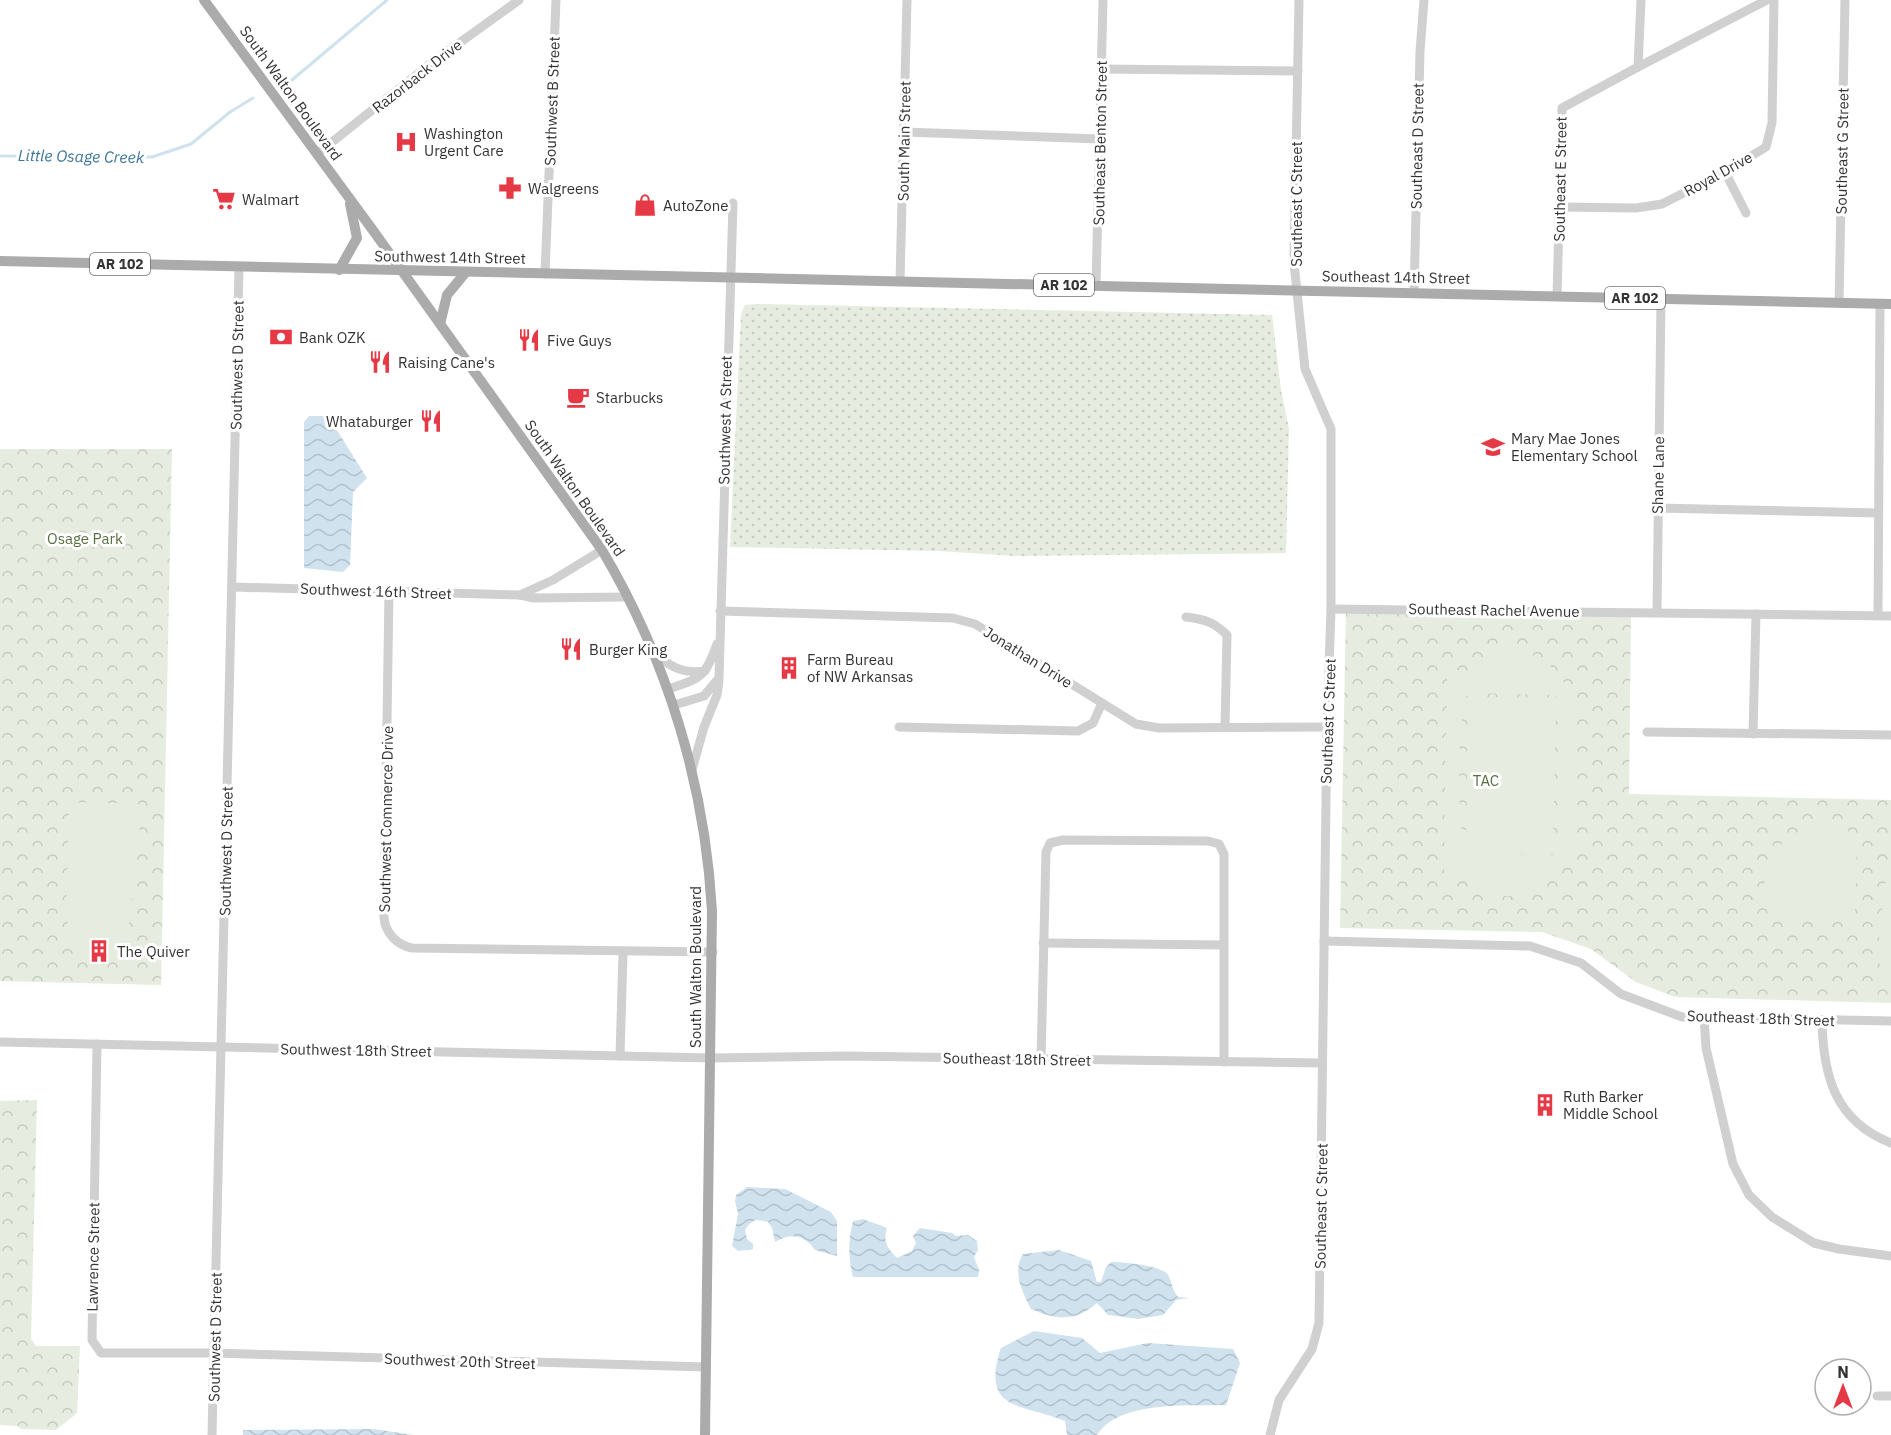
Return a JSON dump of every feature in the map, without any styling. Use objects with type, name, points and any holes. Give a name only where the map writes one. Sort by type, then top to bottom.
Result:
[{"type":"main road","name":"South Walton Boulevard","points":[[204,0],[602,550],[654,653],[674,705],[692,770],[709,870],[713,952],[705,1435]]},
{"type":"main road","points":[[339,270],[357,238],[349,198]]},
{"type":"main road","name":"Southwest 14th Street","points":[[0,261],[900,282]]},
{"type":"main road","points":[[440,324],[447,295],[466,272]]},
{"type":"main road","name":"Southeast 14th Street","points":[[900,282],[1886,304]]},
{"type":"street","name":"Razorback Drive","points":[[317,154],[430,64],[519,0]]},
{"type":"street","name":"Southwest B Street","points":[[545,274],[556,0]]},
{"type":"street","name":"South Main Street","points":[[900,282],[907,0]]},
{"type":"street","name":"Southeast Benton Street","points":[[1096,286],[1103,0]]},
{"type":"street","name":"Southeast C Street","points":[[1270,1435],[1280,1400],[1312,1349],[1319,1323],[1327,727],[1331,609],[1330,429],[1305,369],[1294,263],[1299,0]]},
{"type":"street","name":"Southeast D Street","points":[[1414,292],[1420,51],[1424,0]]},
{"type":"street","points":[[1638,67],[1641,0]]},
{"type":"street","points":[[1638,67],[1767,0]]},
{"type":"street","name":"Royal Drive","points":[[1559,207],[1636,208],[1662,204],[1725,172],[1766,147],[1772,123],[1774,0]]},
{"type":"street","name":"Southeast G Street","points":[[1839,303],[1845,0]]},
{"type":"street","name":"Southeast E Street","points":[[1557,296],[1562,108],[1638,67]]},
{"type":"street","points":[[1101,69],[1298,71]]},
{"type":"street","points":[[904,132],[1100,139]]},
{"type":"street","points":[[1725,172],[1746,213]]},
{"type":"street","name":"Southwest A Street","points":[[692,770],[704,727],[717,695],[719,678],[729,278],[733,204]]},
{"type":"street","name":"Southwest D Street","points":[[212,1435],[239,268]]},
{"type":"street","name":"Shane Lane","points":[[1657,612],[1661,299]]},
{"type":"street","points":[[1878,615],[1878,513],[1886,304]]},
{"type":"street","points":[[1657,508],[1878,513]]},
{"type":"street","name":"Southwest 16th Street","points":[[520,595],[553,580],[602,550]]},
{"type":"street","name":"Southwest 16th Street","points":[[232,587],[520,595],[534,598],[627,597]]},
{"type":"street","name":"Southwest Commerce Drive","points":[[389,591],[384,917],[389,933],[398,942],[412,948],[622,953],[636,950],[713,952]]},
{"type":"street","name":"Southeast Rachel Avenue","points":[[1331,609],[1891,616]]},
{"type":"street","name":"Jonathan Drive","points":[[720,611],[953,618],[975,624],[1136,724],[1159,728],[1327,727]]},
{"type":"street","points":[[1753,734],[1756,614]]},
{"type":"street","points":[[1186,616],[1202,618],[1216,624],[1227,635],[1226,726]]},
{"type":"street","name":"Southwest A Street","points":[[705,671],[720,636]]},
{"type":"street","points":[[654,653],[672,668],[688,673],[705,671]]},
{"type":"street","points":[[668,689],[698,679],[705,671]]},
{"type":"street","points":[[674,705],[704,696],[719,678]]},
{"type":"street","points":[[899,727],[1078,731],[1093,723],[1102,704]]},
{"type":"street","points":[[1647,732],[1891,735]]},
{"type":"street","points":[[1041,1060],[1046,852],[1050,843],[1208,841],[1219,844],[1224,854],[1222,945],[1224,1062]]},
{"type":"street","name":"Southeast 18th Street","points":[[1324,941],[1530,946],[1581,963],[1621,994],[1682,1017],[1891,1021]]},
{"type":"street","points":[[1043,943],[1222,945]]},
{"type":"street","points":[[620,1056],[622,953]]},
{"type":"street","points":[[1704,1017],[1706,1048],[1733,1164],[1749,1196],[1772,1217],[1814,1243],[1839,1250],[1891,1256]]},
{"type":"street","points":[[1822,1020],[1823,1052],[1835,1095],[1852,1120],[1876,1137],[1891,1143]]},
{"type":"street","name":"Southwest 18th Street","points":[[0,1042],[711,1058]]},
{"type":"street","name":"Lawrence Street","points":[[97,1044],[92,1340],[101,1353],[214,1353]]},
{"type":"street","name":"Southeast 18th Street","points":[[711,1058],[845,1056],[1322,1063]]},
{"type":"street","name":"Southwest 20th Street","points":[[214,1353],[706,1367]]},
{"type":"street","points":[[1877,1396],[1891,1396]]},
{"type":"green space","points":[[745,305],[1272,315],[1281,390],[1289,429],[1286,553],[1016,556],[938,551],[730,547],[741,314]]},
{"type":"green space","name":"Osage Park","points":[[0,449],[172,449],[161,985],[0,981]]},
{"type":"green space","name":"TAC","points":[[1346,609],[1631,612],[1629,794],[1891,800],[1891,1003],[1675,997],[1636,982],[1591,949],[1542,932],[1340,928]]},
{"type":"green space","points":[[1505,651],[1531,654],[1542,660],[1559,675],[1571,697],[1574,710],[1573,845],[1567,859],[1549,881],[1537,889],[1511,896],[1496,895],[1481,890],[1461,876],[1444,875],[1447,670],[1464,670],[1464,675],[1485,658]],"holes":[[[1468,693],[1556,695],[1559,707],[1561,776],[1559,826],[1553,855],[1466,853],[1461,822],[1459,773],[1464,705]]]},
{"type":"green space","points":[[1468,697],[1556,698],[1553,850],[1466,849]]},
{"type":"green space","points":[[69,802],[142,804],[130,920],[123,943],[75,942],[66,918]]},
{"type":"green space","points":[[1818,823],[1843,827],[1857,838],[1855,915],[1768,915],[1765,882],[1771,857],[1788,838]]},
{"type":"green space","points":[[1891,832],[1891,989],[1882,978],[1878,948]]},
{"type":"green space","points":[[37,1100],[31,1339],[36,1346],[80,1346],[77,1413],[56,1430],[21,1429],[18,1426],[0,1425],[0,1101]]},
{"type":"water","points":[[309,416],[328,416],[367,478],[353,492],[350,565],[343,572],[304,568],[304,422]]},
{"type":"water","points":[[747,1187],[785,1189],[831,1212],[837,1221],[837,1256],[815,1250],[802,1238],[792,1236],[775,1242],[768,1222],[760,1220],[752,1222],[745,1230],[747,1239],[753,1244],[753,1249],[738,1251],[732,1246],[738,1214],[735,1201],[736,1195]]},
{"type":"water","points":[[863,1219],[887,1228],[885,1237],[887,1244],[897,1258],[912,1251],[916,1243],[913,1236],[920,1228],[952,1233],[956,1236],[968,1235],[977,1241],[978,1250],[974,1257],[979,1270],[978,1277],[853,1277],[849,1249],[851,1229],[853,1221]]},
{"type":"water","points":[[1059,1250],[1091,1261],[1097,1282],[1101,1282],[1106,1267],[1111,1262],[1141,1265],[1164,1272],[1168,1275],[1178,1297],[1189,1298],[1176,1300],[1163,1315],[1138,1319],[1108,1315],[1097,1303],[1081,1314],[1073,1316],[1057,1317],[1040,1313],[1031,1309],[1022,1288],[1018,1275],[1020,1261],[1023,1254]]},
{"type":"water","points":[[1034,1331],[1082,1338],[1100,1353],[1148,1343],[1233,1349],[1240,1363],[1226,1405],[1156,1407],[1138,1410],[1107,1424],[1097,1435],[1067,1435],[1065,1421],[1009,1402],[1001,1394],[996,1384],[996,1369],[1001,1348]]},
{"type":"water","points":[[374,1429],[413,1435],[243,1435],[243,1430]]},
{"type":"waterway","name":"Little Osage Creek","points":[[286,85],[387,0]]},
{"type":"waterway","name":"Little Osage Creek","points":[[0,156],[152,157],[191,144],[230,112],[253,98]]},
{"type":"place","name":"Washington Urgent Care","points":[[406,142]]},
{"type":"place","name":"Walgreens","points":[[510,188]]},
{"type":"place","name":"Walmart","points":[[224,199]]},
{"type":"place","name":"AutoZone","points":[[645,205]]},
{"type":"place","name":"Bank OZK","points":[[281,337]]},
{"type":"place","name":"Five Guys","points":[[529,340]]},
{"type":"place","name":"Raising Cane's","points":[[380,362]]},
{"type":"place","name":"Starbucks","points":[[578,397]]},
{"type":"place","name":"Whataburger","points":[[431,421]]},
{"type":"place","name":"Mary Mae Jones Elementary School","points":[[1493,447]]},
{"type":"place","name":"Burger King","points":[[571,649]]},
{"type":"place","name":"Farm Bureau of NW Arkansas","points":[[789,668]]},
{"type":"place","name":"The Quiver","points":[[99,951]]},
{"type":"place","name":"Ruth Barker Middle School","points":[[1545,1105]]}]
